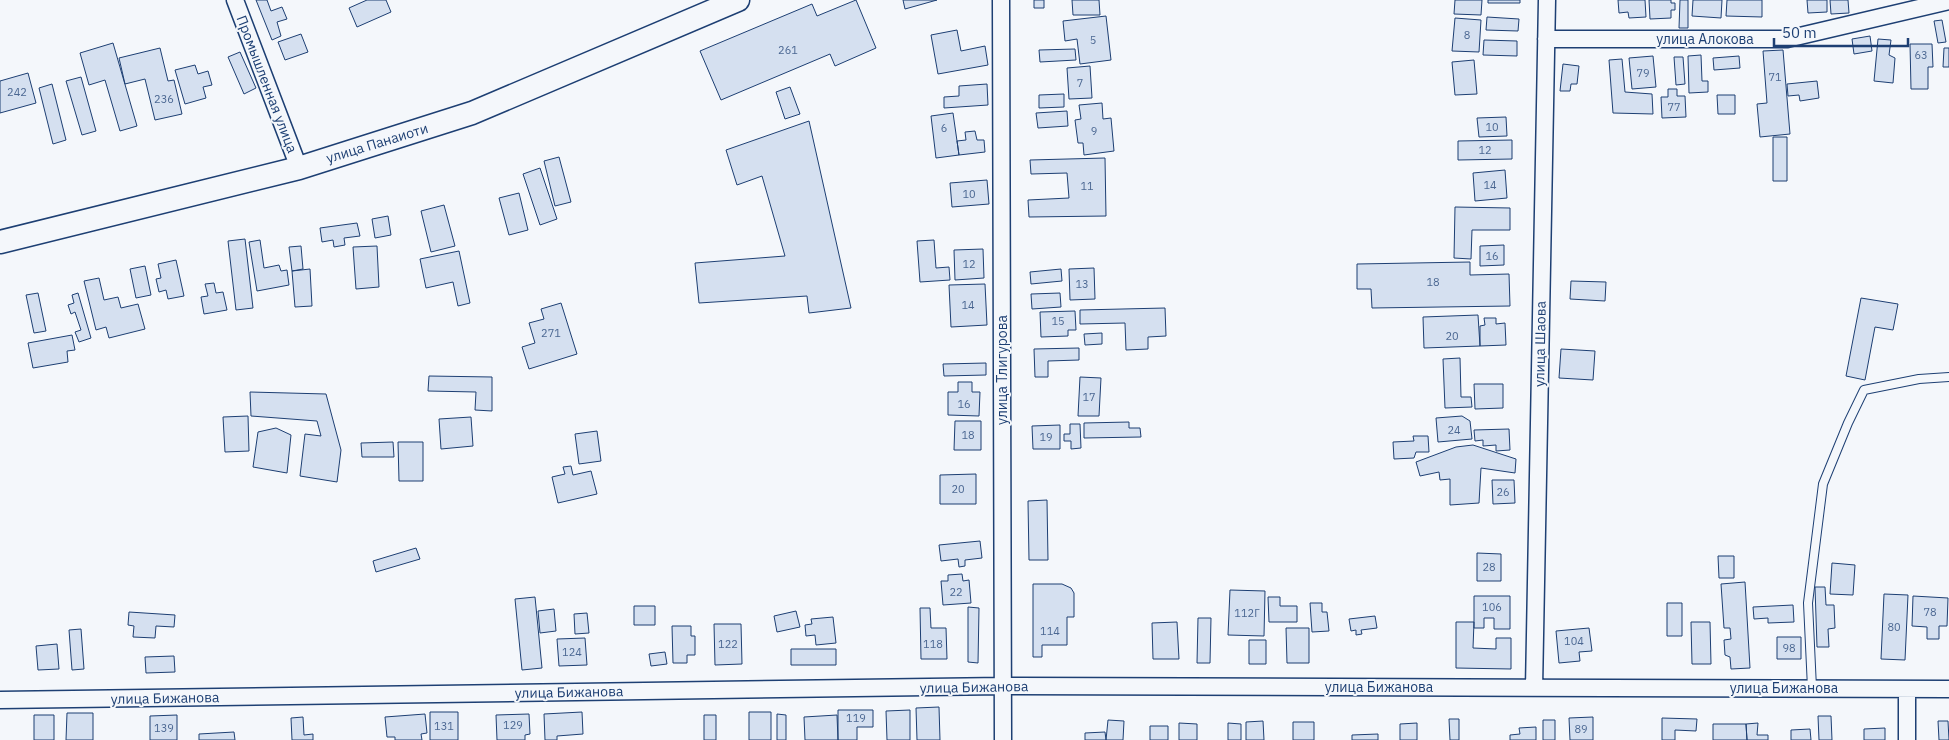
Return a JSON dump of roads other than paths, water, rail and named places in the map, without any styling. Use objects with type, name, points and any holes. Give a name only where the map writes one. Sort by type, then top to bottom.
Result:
[{"type":"street","name":"Промышленная улица","points":[[235,0],[299,168]]},
{"type":"street","name":"улица Панаиоти","points":[[0,242],[299,168],[472,113],[738,0]]},
{"type":"street","name":"улица Тлигурова","points":[[1001,0],[1003,740]]},
{"type":"street","name":"улица Шаова","points":[[1534,688],[1547,0]]},
{"type":"street","name":"улица Алокова","points":[[1546,39],[1787,38],[1949,1]]},
{"type":"street","name":"улица Бижанова","points":[[0,700],[1003,686],[1949,689]]},
{"type":"street","points":[[1907,689],[1907,740]]},
{"type":"lane","points":[[1812,688],[1808,603],[1823,484],[1848,423],[1864,390],[1919,379],[1949,377]]}]
